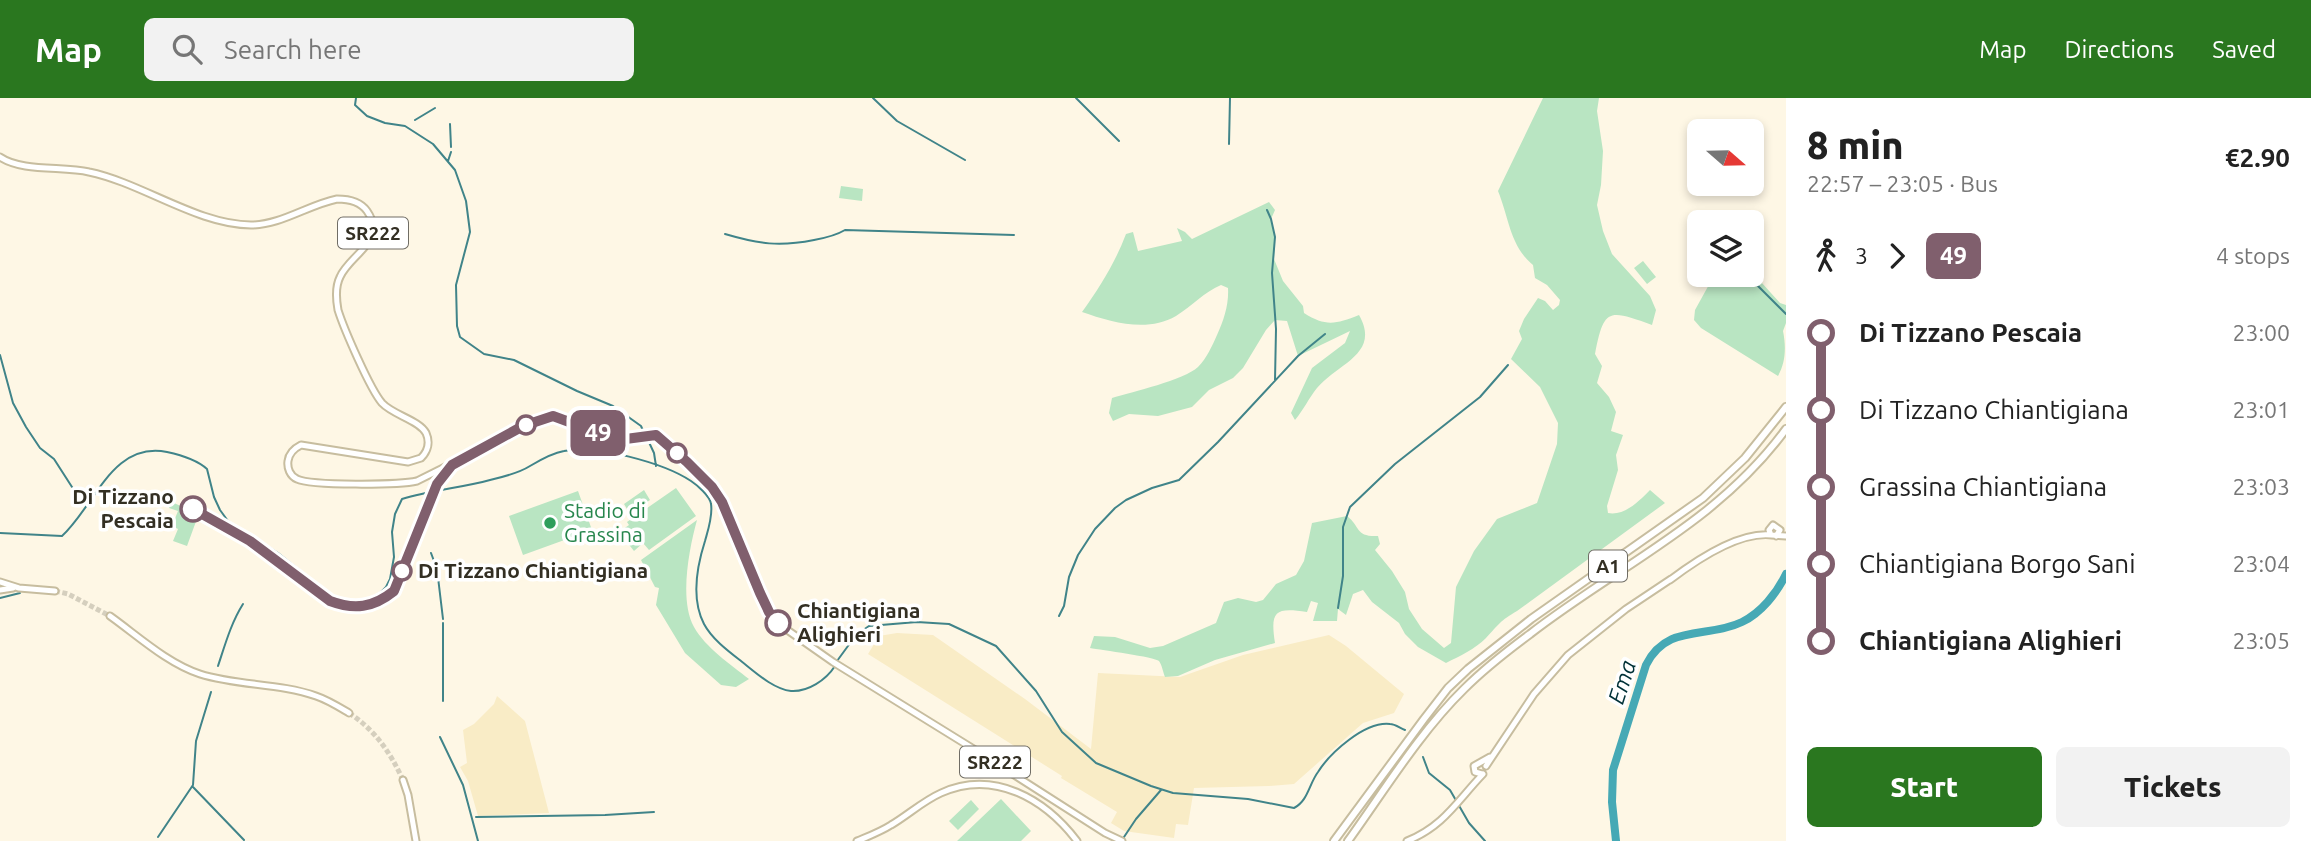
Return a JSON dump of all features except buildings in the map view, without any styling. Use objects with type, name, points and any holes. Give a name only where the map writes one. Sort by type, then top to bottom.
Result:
[{"type":"highway","name":"A1","points":[[1335,841],[1395,756],[1448,688],[1498,643],[1703,498],[1745,458],[1786,408]]},
{"type":"highway","name":"A1","points":[[1348,841],[1402,765],[1463,690],[1531,633],[1707,512],[1744,477],[1786,429]]},
{"type":"main road","name":"SR222","points":[[0,157],[14,164],[107,176],[189,209],[237,224],[272,222],[337,199],[352,200],[365,208],[372,223],[372,236],[340,278],[338,310],[380,400],[394,413],[423,429],[428,447],[421,458],[408,462],[301,445],[292,451],[288,459],[290,472],[297,480],[392,484],[417,481],[547,416],[618,440],[651,434],[660,437],[717,494],[774,619],[796,638],[842,668],[1120,840]]},
{"type":"main road","points":[[1761,536],[1774,525],[1786,536]]},
{"type":"main road","points":[[1770,528],[1769,533],[1774,536]]},
{"type":"main road","points":[[1774,536],[1779,532],[1779,528]]},
{"type":"main road","points":[[1407,841],[1448,815],[1475,782],[1483,764],[1494,753],[1528,704],[1576,648],[1703,557],[1720,548],[1761,536],[1786,536]]},
{"type":"main road","points":[[0,582],[19,588]]},
{"type":"main road","points":[[0,590],[19,588],[55,591]]},
{"type":"main road","points":[[110,616],[156,650],[191,670],[239,683],[314,695],[349,713]]},
{"type":"main road","points":[[1479,773],[1474,766],[1483,764]]},
{"type":"main road","points":[[403,780],[416,841]]},
{"type":"main road","points":[[857,841],[889,827],[942,793],[980,784],[1021,793],[1052,814],[1077,841]]},
{"type":"shaded area","points":[[897,633],[933,635],[1091,749],[1098,673],[1180,677],[1243,655],[1329,635],[1404,694],[1394,713],[1363,723],[1294,784],[1194,788],[1188,825],[1176,824],[1174,838],[1124,831],[1111,823],[1117,812],[868,654],[879,636]]},
{"type":"shaded area","points":[[497,696],[525,721],[549,813],[478,816],[468,781],[460,767],[467,763],[463,730],[474,724],[494,704]]},
{"type":"green space","points":[[1543,98],[1599,98],[1597,111],[1603,151],[1597,205],[1603,231],[1612,254],[1650,296],[1656,310],[1652,325],[1626,316],[1610,316],[1605,320],[1598,339],[1595,354],[1602,366],[1597,383],[1609,397],[1616,412],[1611,431],[1623,435],[1616,455],[1618,470],[1607,506],[1608,513],[1626,510],[1650,490],[1665,503],[1503,620],[1477,646],[1446,663],[1418,647],[1405,634],[1399,623],[1372,602],[1363,590],[1353,594],[1346,615],[1338,609],[1337,621],[1313,621],[1318,603],[1311,601],[1307,612],[1281,611],[1274,618],[1275,643],[1215,660],[1178,676],[1165,677],[1159,661],[1155,659],[1090,648],[1094,636],[1115,637],[1150,648],[1163,646],[1216,623],[1224,602],[1238,598],[1256,602],[1263,600],[1276,584],[1296,575],[1304,561],[1312,523],[1347,516],[1365,535],[1378,536],[1380,544],[1375,550],[1405,592],[1409,609],[1422,629],[1444,648],[1451,643],[1456,587],[1474,551],[1497,519],[1537,503],[1557,444],[1558,423],[1540,387],[1511,359],[1522,339],[1519,331],[1524,319],[1538,298],[1553,310],[1560,300],[1547,285],[1535,278],[1533,265],[1515,240],[1498,191]]},
{"type":"green space","points":[[841,186],[863,189],[862,201],[839,198]]},
{"type":"green space","points":[[1269,202],[1275,210],[1271,219],[1275,237],[1274,259],[1283,281],[1303,306],[1304,313],[1312,317],[1331,323],[1359,315],[1365,339],[1361,349],[1317,388],[1295,420],[1291,413],[1312,368],[1345,343],[1350,331],[1298,356],[1287,321],[1275,320],[1243,368],[1233,378],[1209,390],[1192,407],[1158,416],[1129,414],[1113,421],[1109,413],[1112,398],[1170,381],[1198,367],[1220,329],[1228,300],[1228,288],[1221,285],[1176,316],[1165,321],[1141,325],[1117,322],[1082,312],[1107,274],[1126,234],[1133,232],[1138,251],[1182,241],[1177,228],[1192,239]]},
{"type":"green space","points":[[1643,261],[1656,277],[1647,284],[1634,268]]},
{"type":"green space","points":[[1764,285],[1780,303],[1786,305],[1783,331],[1785,354],[1778,376],[1701,328],[1694,320],[1695,310],[1708,287]]},
{"type":"green space","points":[[676,488],[696,516],[649,550],[643,543],[634,551],[619,532],[629,525],[627,522]]},
{"type":"green space","points":[[644,490],[650,500],[630,514],[624,504]]},
{"type":"green space","name":"Stadio di Grassina","points":[[578,491],[592,530],[523,555],[509,516]]},
{"type":"green space","points":[[171,503],[198,516],[187,546],[173,541],[178,529],[172,526],[178,511],[169,508]]},
{"type":"green space","points":[[697,520],[687,574],[689,616],[705,642],[749,679],[736,687],[721,685],[685,653],[656,605],[659,588],[655,587],[641,560]]},
{"type":"green space","points":[[1001,799],[1031,831],[1021,841],[957,841]]},
{"type":"green space","points":[[971,800],[979,809],[958,830],[949,821]]},
{"type":"waterway","points":[[356,98],[355,105],[367,116],[385,123],[405,126],[433,144],[455,170],[466,201],[470,232],[456,285],[457,326],[460,337],[484,354],[514,360],[613,406],[641,426],[644,433]]},
{"type":"waterway","points":[[873,98],[897,121],[965,160]]},
{"type":"waterway","points":[[1076,98],[1119,141]]},
{"type":"waterway","points":[[1229,144],[1230,98]]},
{"type":"waterway","points":[[415,120],[435,108]]},
{"type":"waterway","points":[[450,124],[451,147]]},
{"type":"waterway","points":[[448,161],[451,152]]},
{"type":"waterway","points":[[1267,210],[1275,237],[1272,273],[1276,329],[1275,380]]},
{"type":"waterway","points":[[725,234],[779,244],[822,238],[845,230],[1014,235]]},
{"type":"waterway","points":[[1759,287],[1786,314]]},
{"type":"waterway","points":[[1059,616],[1078,555],[1095,529],[1126,500],[1179,480],[1298,356],[1325,334]]},
{"type":"waterway","points":[[0,355],[13,403],[26,427],[40,448],[54,459],[81,501]]},
{"type":"waterway","points":[[1338,608],[1343,576],[1343,527],[1350,507],[1395,464],[1480,397],[1508,365]]},
{"type":"waterway","points":[[647,438],[656,466]]},
{"type":"waterway","points":[[0,533],[62,536],[118,466],[132,456],[148,451],[167,452],[193,460],[207,469],[214,497],[228,521],[278,553],[332,596],[345,601],[364,602],[381,592],[390,579],[394,557],[392,532],[395,514],[402,499],[505,476],[560,452],[593,450],[647,462],[679,474],[697,485],[708,498],[711,518],[700,561],[696,593],[704,624],[721,644],[764,679],[784,690],[797,691],[816,684],[835,666]]},
{"type":"waterway","points":[[431,553],[437,569],[443,619]]},
{"type":"waterway","name":"Ema","points":[[1616,841],[1612,802],[1613,770],[1646,665],[1655,652],[1676,637],[1729,627],[1749,618],[1768,602],[1786,574]]},
{"type":"waterway","points":[[0,598],[20,593]]},
{"type":"waterway","points":[[218,666],[243,604]]},
{"type":"waterway","points":[[837,661],[856,635],[869,626],[917,622],[949,624],[996,646],[1036,691],[1062,732],[1096,763],[1173,793],[1248,799],[1294,808],[1302,801],[1324,764],[1349,740],[1380,724],[1392,724],[1405,730]]},
{"type":"waterway","points":[[443,623],[443,701]]},
{"type":"waterway","points":[[158,837],[193,785],[196,741],[211,692]]},
{"type":"waterway","points":[[440,737],[463,785],[478,841]]},
{"type":"waterway","points":[[1423,757],[1429,773],[1450,790],[1469,823],[1485,841]]},
{"type":"waterway","points":[[193,787],[244,840]]},
{"type":"waterway","points":[[1122,840],[1161,790]]},
{"type":"waterway","points":[[476,817],[654,812]]},
{"type":"tunnel","points":[[55,591],[68,594],[110,616]]},
{"type":"tunnel","points":[[349,713],[381,742],[403,780]]},
{"type":"bus line","name":"49","points":[[193,509],[250,541],[330,601],[344,607],[363,607],[394,591],[437,484],[454,463],[547,416],[618,440],[654,434],[687,462],[712,487],[722,502],[760,593],[778,623]]},
{"type":"place","name":"Di Tizzano Pescaia","points":[[193,509]]},
{"type":"place","name":"Stadio di Grassina","points":[[550,523]]},
{"type":"place","name":"Di Tizzano Chiantigiana","points":[[402,571]]},
{"type":"place","name":"Chiantigiana Alighieri","points":[[778,623]]}]
